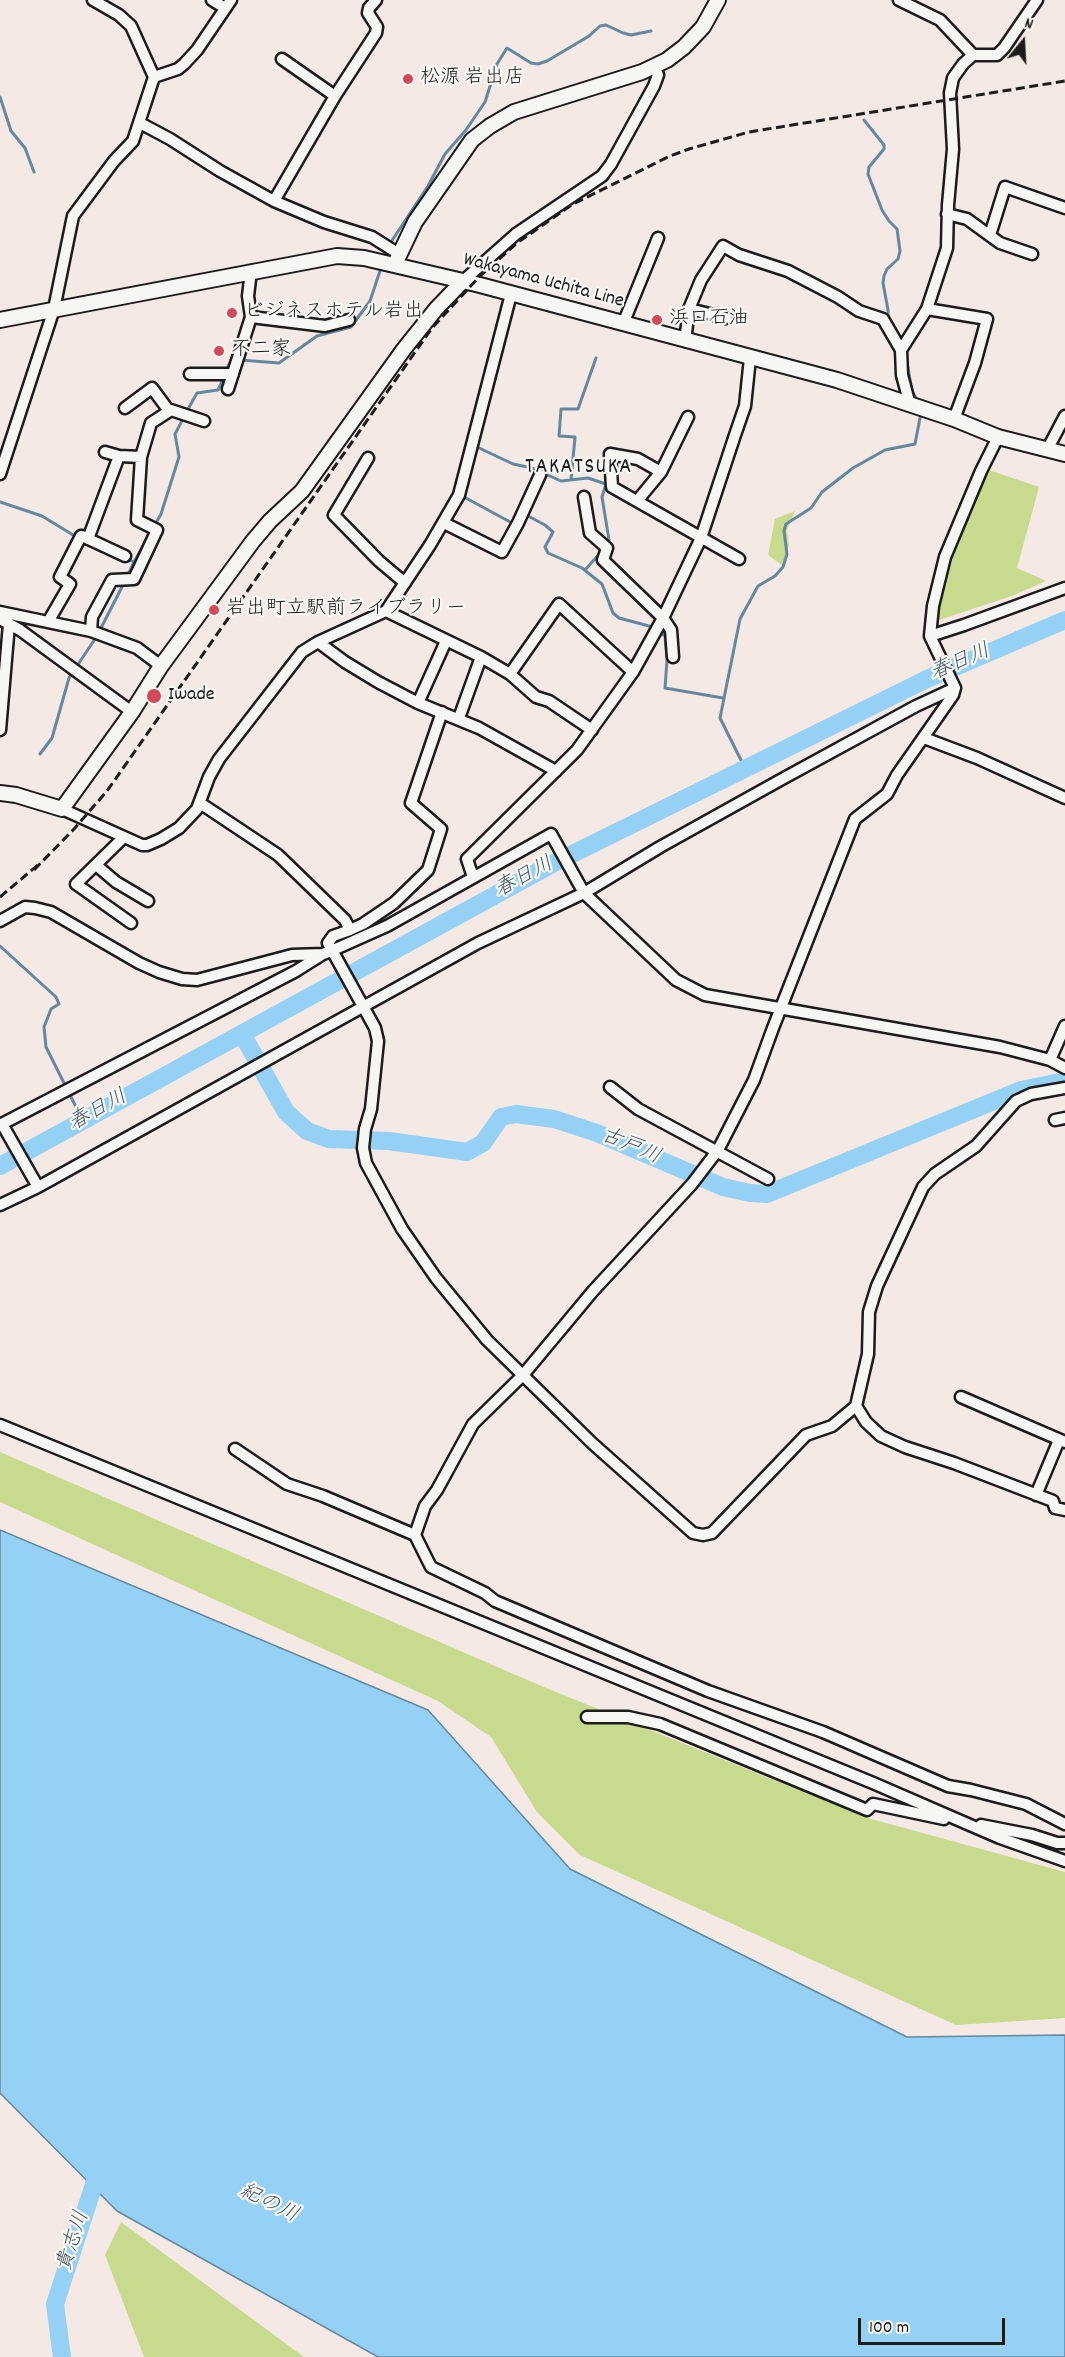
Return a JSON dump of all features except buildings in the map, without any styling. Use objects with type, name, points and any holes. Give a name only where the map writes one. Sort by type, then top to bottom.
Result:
[{"type":"main road","points":[[397,259],[415,222],[472,140],[514,112],[667,60],[684,47],[703,27],[718,0]]},
{"type":"main road","name":"Wakayama Uchita Line","points":[[0,320],[337,256],[397,259],[463,281],[837,380],[954,419],[998,437],[1065,454]]},
{"type":"main road","points":[[0,793],[16,795],[62,809],[161,666],[252,541],[302,491],[417,333],[463,281]]},
{"type":"street","points":[[0,474],[54,309],[73,216],[114,161],[133,141],[154,77],[131,26],[119,15],[93,0]]},
{"type":"street","points":[[154,77],[178,69],[197,50],[228,4],[212,0]]},
{"type":"street","points":[[274,201],[335,96],[376,33],[377,27],[368,13],[376,0]]},
{"type":"street","points":[[899,0],[940,20],[973,55]]},
{"type":"street","points":[[910,405],[902,375],[903,346],[927,309],[947,248],[947,214],[953,149],[950,93],[953,78],[973,55],[997,55],[1036,0]]},
{"type":"street","points":[[282,59],[335,96]]},
{"type":"street","points":[[463,281],[516,234],[602,176],[654,86],[658,75],[654,66]]},
{"type":"street","points":[[140,123],[274,201],[324,222],[372,237],[397,259]]},
{"type":"street","points":[[990,235],[1005,188],[1065,208]]},
{"type":"street","points":[[947,214],[968,219],[1000,243],[1032,254]]},
{"type":"street","points":[[623,324],[658,238]]},
{"type":"street","points":[[685,340],[689,309],[701,280],[723,246],[739,255],[788,271],[838,297],[859,311],[883,319],[903,346]]},
{"type":"street","points":[[228,389],[251,317],[248,296],[251,272]]},
{"type":"street","points":[[62,809],[147,845],[179,828],[200,803],[209,777],[219,759],[302,652],[318,642],[386,611],[444,523],[459,495],[511,294]]},
{"type":"street","points":[[689,309],[726,318]]},
{"type":"street","points":[[927,309],[987,319],[975,363],[954,419]]},
{"type":"street","points":[[251,317],[325,326],[349,320]]},
{"type":"street","points":[[473,877],[467,859],[577,750],[633,672],[663,618],[701,538],[745,406],[750,358]]},
{"type":"street","points":[[190,374],[233,374]]},
{"type":"street","points":[[125,408],[152,388],[169,411]]},
{"type":"street","points":[[91,631],[92,617],[112,580],[134,579],[157,530],[137,520],[141,457],[151,423],[171,410],[204,421]]},
{"type":"street","points":[[1047,450],[1065,416]]},
{"type":"street","points":[[637,501],[662,472],[688,417]]},
{"type":"street","points":[[415,1535],[425,1506],[437,1490],[473,1424],[523,1375],[593,1291],[692,1184],[718,1150],[754,1080],[855,819],[888,794],[897,775],[953,695],[953,684],[932,640],[933,606],[945,557],[981,471],[998,437]]},
{"type":"street","points":[[105,452],[119,456],[141,457]]},
{"type":"street","points":[[662,472],[638,459],[610,454],[612,487],[740,559]]},
{"type":"street","points":[[48,622],[70,584],[60,577],[119,456]]},
{"type":"street","points":[[368,458],[334,515],[379,561],[405,583]]},
{"type":"street","points":[[444,523],[502,552],[540,474]]},
{"type":"street","points":[[584,497],[590,533],[607,548],[603,560],[663,618],[671,630],[673,657]]},
{"type":"street","points":[[81,536],[125,556]]},
{"type":"street","points":[[932,640],[1065,588]]},
{"type":"street","points":[[510,674],[559,604],[633,672]]},
{"type":"street","points":[[386,611],[481,657],[510,674],[536,697],[549,701],[591,729]]},
{"type":"street","points":[[0,612],[91,631],[137,648],[161,666]]},
{"type":"street","points":[[5,622],[132,711]]},
{"type":"street","points":[[0,730],[5,622]]},
{"type":"street","points":[[417,703],[446,641]]},
{"type":"street","points":[[318,642],[345,662],[417,703],[459,718],[556,771]]},
{"type":"street","points":[[459,718],[481,657]]},
{"type":"street","points":[[0,1206],[38,1187],[362,1003],[478,943],[584,893],[660,847],[953,684]]},
{"type":"street","points":[[442,712],[411,803],[441,829],[428,870],[394,903],[363,924],[333,936],[328,943],[331,954],[375,1028],[378,1041],[374,1089],[363,1148],[366,1163],[402,1229],[436,1278],[488,1340],[592,1443],[693,1533],[703,1535],[712,1533],[806,1435],[832,1426],[856,1406],[868,1354],[869,1312],[877,1286],[923,1187],[935,1174],[976,1146],[1016,1101],[1031,1094],[1065,1088]]},
{"type":"street","points":[[924,738],[977,758],[1065,798]]},
{"type":"street","points":[[200,803],[278,855],[338,913],[350,930]]},
{"type":"street","points":[[38,1187],[1,1124],[387,926],[551,834],[584,893],[676,980],[705,994],[1000,1047],[1050,1060],[1065,1068]]},
{"type":"street","points":[[124,837],[76,884],[131,923]]},
{"type":"street","points":[[96,865],[116,882],[148,901]]},
{"type":"street","points":[[0,921],[25,907],[51,912],[139,963],[182,979],[197,980],[292,955],[331,954]]},
{"type":"street","points":[[1050,1060],[1065,1026]]},
{"type":"street","points":[[610,1088],[638,1109],[718,1150],[768,1179]]},
{"type":"street","points":[[961,1397],[1062,1441],[1036,1495]]},
{"type":"street","points":[[856,1406],[866,1422],[881,1436],[1036,1495],[1053,1502],[1055,1508],[1065,1510]]},
{"type":"street","points":[[0,1425],[843,1771],[1000,1838],[1065,1861]]},
{"type":"street","points":[[235,1449],[287,1484],[323,1496],[415,1535],[431,1567],[495,1600],[708,1691],[823,1732],[948,1786],[1026,1804],[1065,1824]]},
{"type":"street","points":[[587,1717],[628,1717],[660,1724],[867,1810],[873,1804],[1065,1843]]},
{"type":"green space","points":[[989,470],[1039,487],[1017,568],[1046,581],[1012,596],[936,621],[961,532]]},
{"type":"green space","points":[[795,511],[787,530],[789,545],[782,565],[768,555],[775,519]]},
{"type":"green space","points":[[0,1452],[546,1688],[868,1818],[1065,1872],[1065,2018],[956,2025],[580,1855],[537,1812],[491,1737],[438,1701],[0,1502]]},
{"type":"green space","points":[[121,2222],[304,2357],[144,2357],[105,2255]]},
{"type":"water","name":"紀の川","points":[[0,1530],[428,1710],[570,1869],[907,2037],[1065,2035],[1065,2357],[378,2357],[117,2211],[0,2093]]},
{"type":"waterway","points":[[391,242],[428,186],[445,154],[466,130],[485,102],[497,64],[507,48],[531,63],[538,64],[589,36],[600,26],[606,25],[631,35],[651,31]]},
{"type":"waterway","points":[[0,97],[11,131],[25,148],[34,172]]},
{"type":"waterway","points":[[864,120],[884,145],[884,149],[869,167],[868,174],[882,210],[897,229],[900,251],[898,259],[887,269],[884,276],[888,319]]},
{"type":"waterway","points":[[240,360],[279,363],[317,336],[351,327],[370,301],[380,271]]},
{"type":"waterway","points":[[905,351],[912,391],[918,402]]},
{"type":"waterway","points":[[571,480],[575,437],[559,436],[561,409],[578,409],[596,358]]},
{"type":"waterway","points":[[226,371],[233,360]]},
{"type":"waterway","points":[[187,411],[197,393],[218,390],[224,377]]},
{"type":"waterway","points":[[134,562],[161,514],[179,457],[175,434],[184,417]]},
{"type":"waterway","points":[[745,768],[720,718],[740,619],[758,586],[775,576],[783,567],[787,554],[784,531],[786,524],[811,508],[822,492],[853,468],[885,450],[915,444],[920,418]]},
{"type":"waterway","points":[[477,447],[513,464],[532,468],[561,481],[588,478],[606,484],[602,497],[609,540],[606,544]]},
{"type":"waterway","points":[[464,497],[512,523],[515,522]]},
{"type":"waterway","points":[[0,502],[42,516],[78,538]]},
{"type":"waterway","points":[[524,518],[528,516],[553,532],[545,547],[548,553],[582,568],[602,584],[613,613],[619,618],[649,626],[665,636],[667,660],[665,688],[723,698]]},
{"type":"waterway","points":[[585,570],[601,552]]},
{"type":"waterway","points":[[125,558],[134,562],[127,577]]},
{"type":"waterway","points":[[100,630],[124,583]]},
{"type":"waterway","name":"春日川","points":[[0,1166],[552,864],[927,679],[1065,620]]},
{"type":"waterway","points":[[40,754],[52,738],[69,678],[97,636]]},
{"type":"waterway","points":[[0,946],[56,997],[59,1004],[51,1009],[44,1027],[46,1047],[83,1121]]},
{"type":"waterway","name":"古戸川","points":[[242,1034],[286,1112],[307,1131],[329,1139],[389,1141],[467,1152],[483,1143],[501,1117],[516,1114],[554,1119],[597,1133],[723,1187],[767,1194],[1021,1090],[1065,1081]]},
{"type":"waterway","name":"貴志川","points":[[62,2357],[55,2304],[100,2166]]},
{"type":"railway","points":[[34,870],[107,791],[432,328],[480,276],[517,243],[573,204],[670,156],[689,149],[749,132],[1065,81]]},
{"type":"railway","points":[[0,897],[39,864]]},
{"type":"place","name":"松源 岩出店","points":[[408,79]]},
{"type":"place","name":"ビジネスホテル岩出","points":[[232,313]]},
{"type":"place","name":"浜口石油","points":[[657,320]]},
{"type":"place","name":"不二家","points":[[219,351]]},
{"type":"place","name":"岩出町立駅前ライブラリー","points":[[214,610]]},
{"type":"place","name":"Iwade","points":[[154,696]]},
{"type":"district","name":"TAKATSUKA","points":[[579,469]]}]
